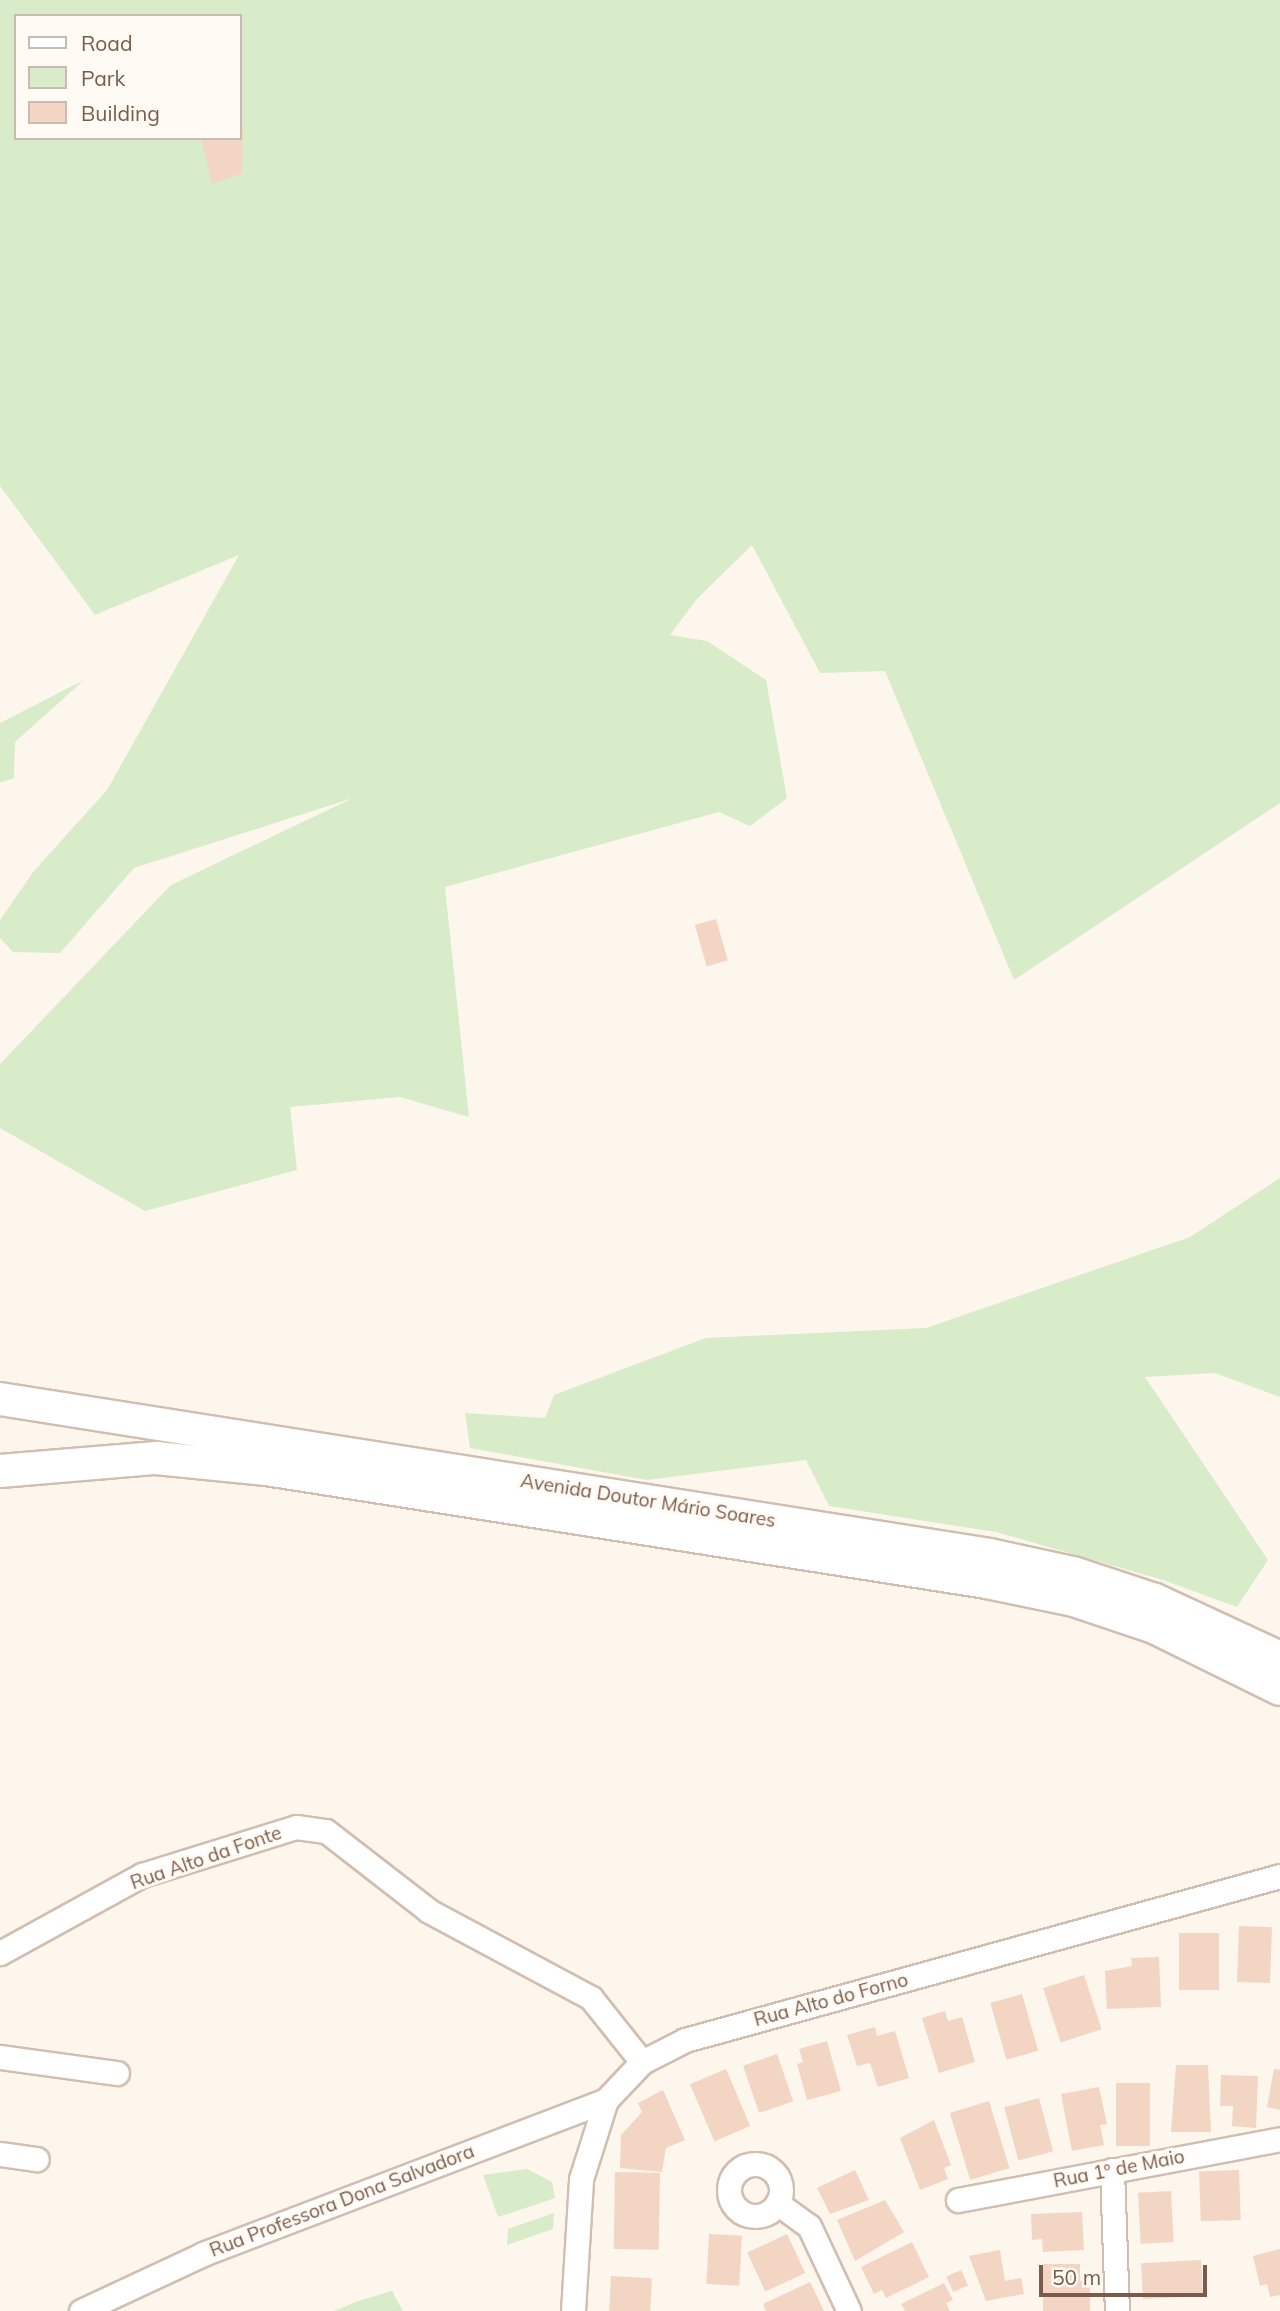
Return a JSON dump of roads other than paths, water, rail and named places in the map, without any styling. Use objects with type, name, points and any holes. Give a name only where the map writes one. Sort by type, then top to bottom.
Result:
[{"type":"main road","name":"Avenida Doutor Mário Soares","points":[[0,1399],[989,1555],[1073,1573],[1155,1600],[1280,1658]]},
{"type":"main road","name":"Avenida Doutor Mário Soares","points":[[0,1471],[156,1458],[266,1469],[987,1582],[1074,1600],[1154,1627],[1280,1689]]},
{"type":"street","name":"Rua Alto da Fonte","points":[[0,1953],[142,1875],[296,1827],[326,1831],[429,1911],[591,1998],[642,2062]]},
{"type":"street","name":"Rua Alto do Forno","points":[[573,2311],[581,2179],[606,2100],[642,2062],[685,2040],[1280,1876]]},
{"type":"street","points":[[0,2057],[117,2073]]},
{"type":"street","name":"Rua Professora Dona Salvadora","points":[[82,2311],[203,2254],[606,2100]]},
{"type":"street","name":"Rua 1º de Maio","points":[[958,2200],[1280,2139]]},
{"type":"street","points":[[0,2154],[37,2159]]},
{"type":"street","points":[[1112,2170],[1116,2311]]},
{"type":"street","points":[[777,2203],[809,2226],[849,2311]]}]
